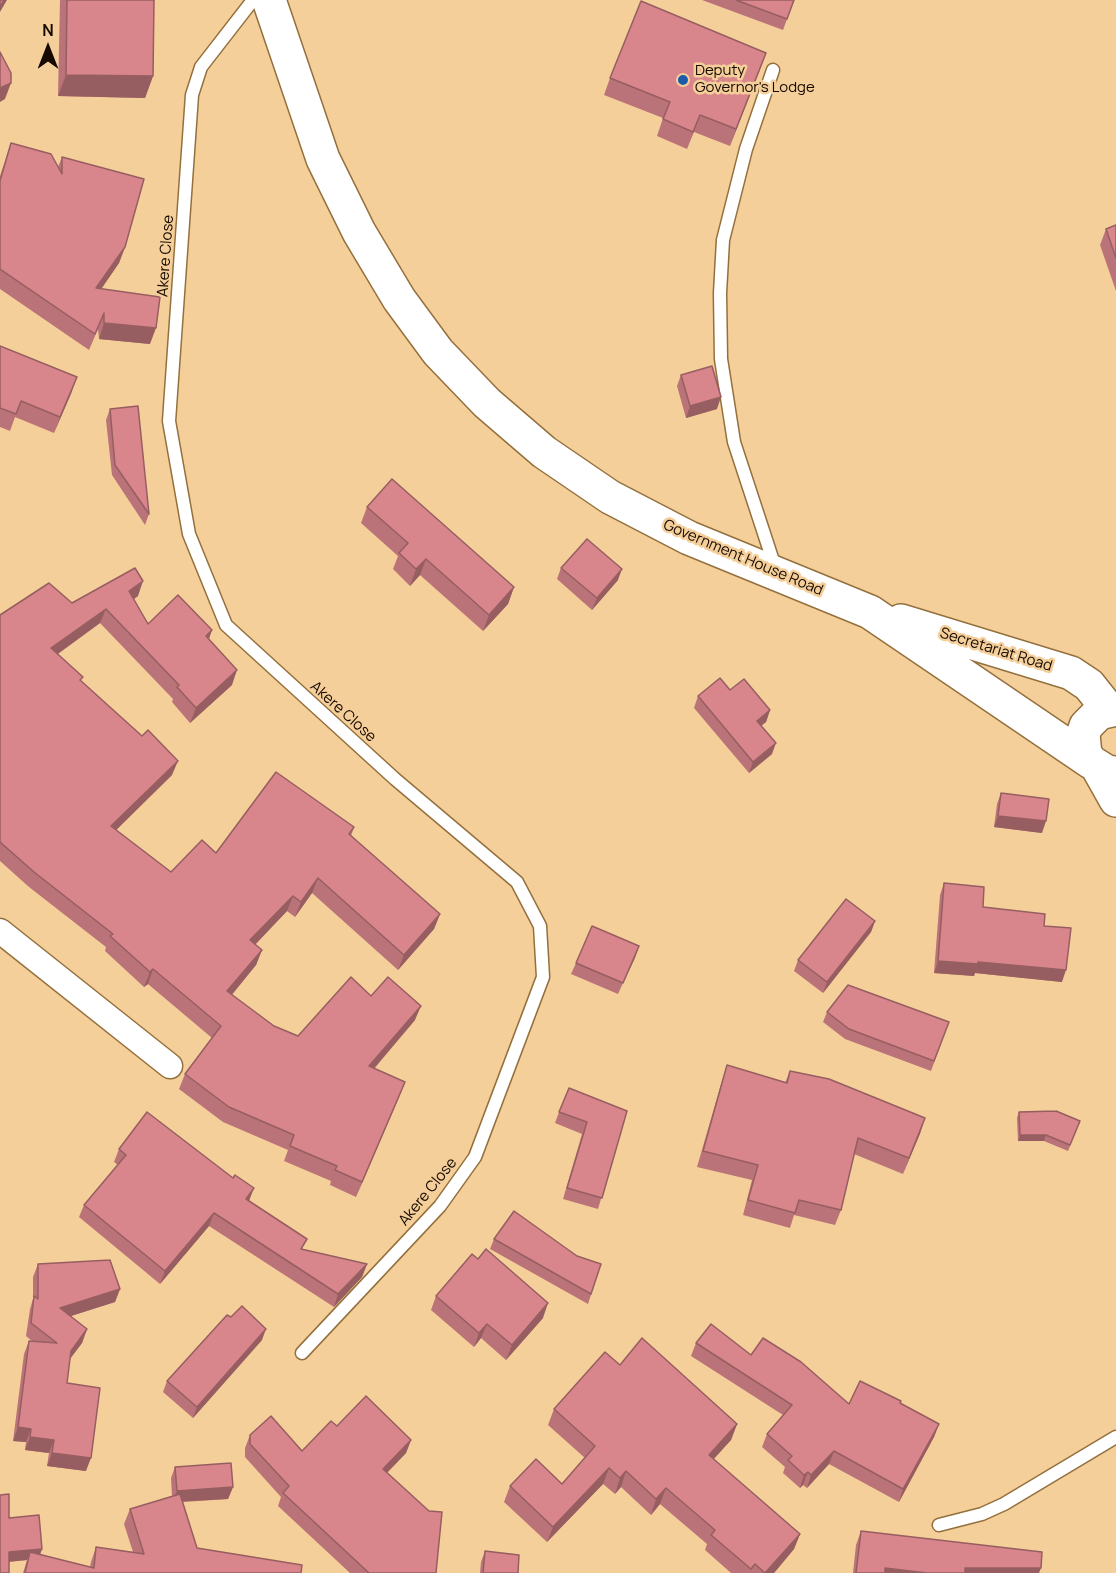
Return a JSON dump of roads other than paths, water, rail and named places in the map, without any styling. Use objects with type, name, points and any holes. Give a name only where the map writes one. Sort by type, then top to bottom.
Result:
[{"type":"street","name":"Government House Road","points":[[269,0],[323,159],[365,241],[399,299],[438,352],[487,403],[544,452],[610,497],[689,538],[870,612],[1101,768]]},
{"type":"street","name":"Secretariat Road","points":[[870,612],[1071,673],[1089,685],[1112,709]]},
{"type":"street","points":[[1112,709],[1092,719],[1083,735],[1085,754],[1101,768],[1116,800]]},
{"type":"street","points":[[0,931],[170,1066]]},
{"type":"lane","name":"Akere Close","points":[[253,0],[201,67],[192,94],[169,421],[189,534],[226,625],[395,779],[517,882],[540,926],[543,977],[475,1157],[440,1206],[302,1353]]},
{"type":"lane","points":[[772,70],[746,149],[723,240],[720,337],[721,359],[734,442],[778,574]]},
{"type":"lane","points":[[939,1525],[982,1514],[1004,1504],[1116,1437]]},
{"type":"place","name":"Deputy Governor's Lodge","points":[[683,80]]}]
